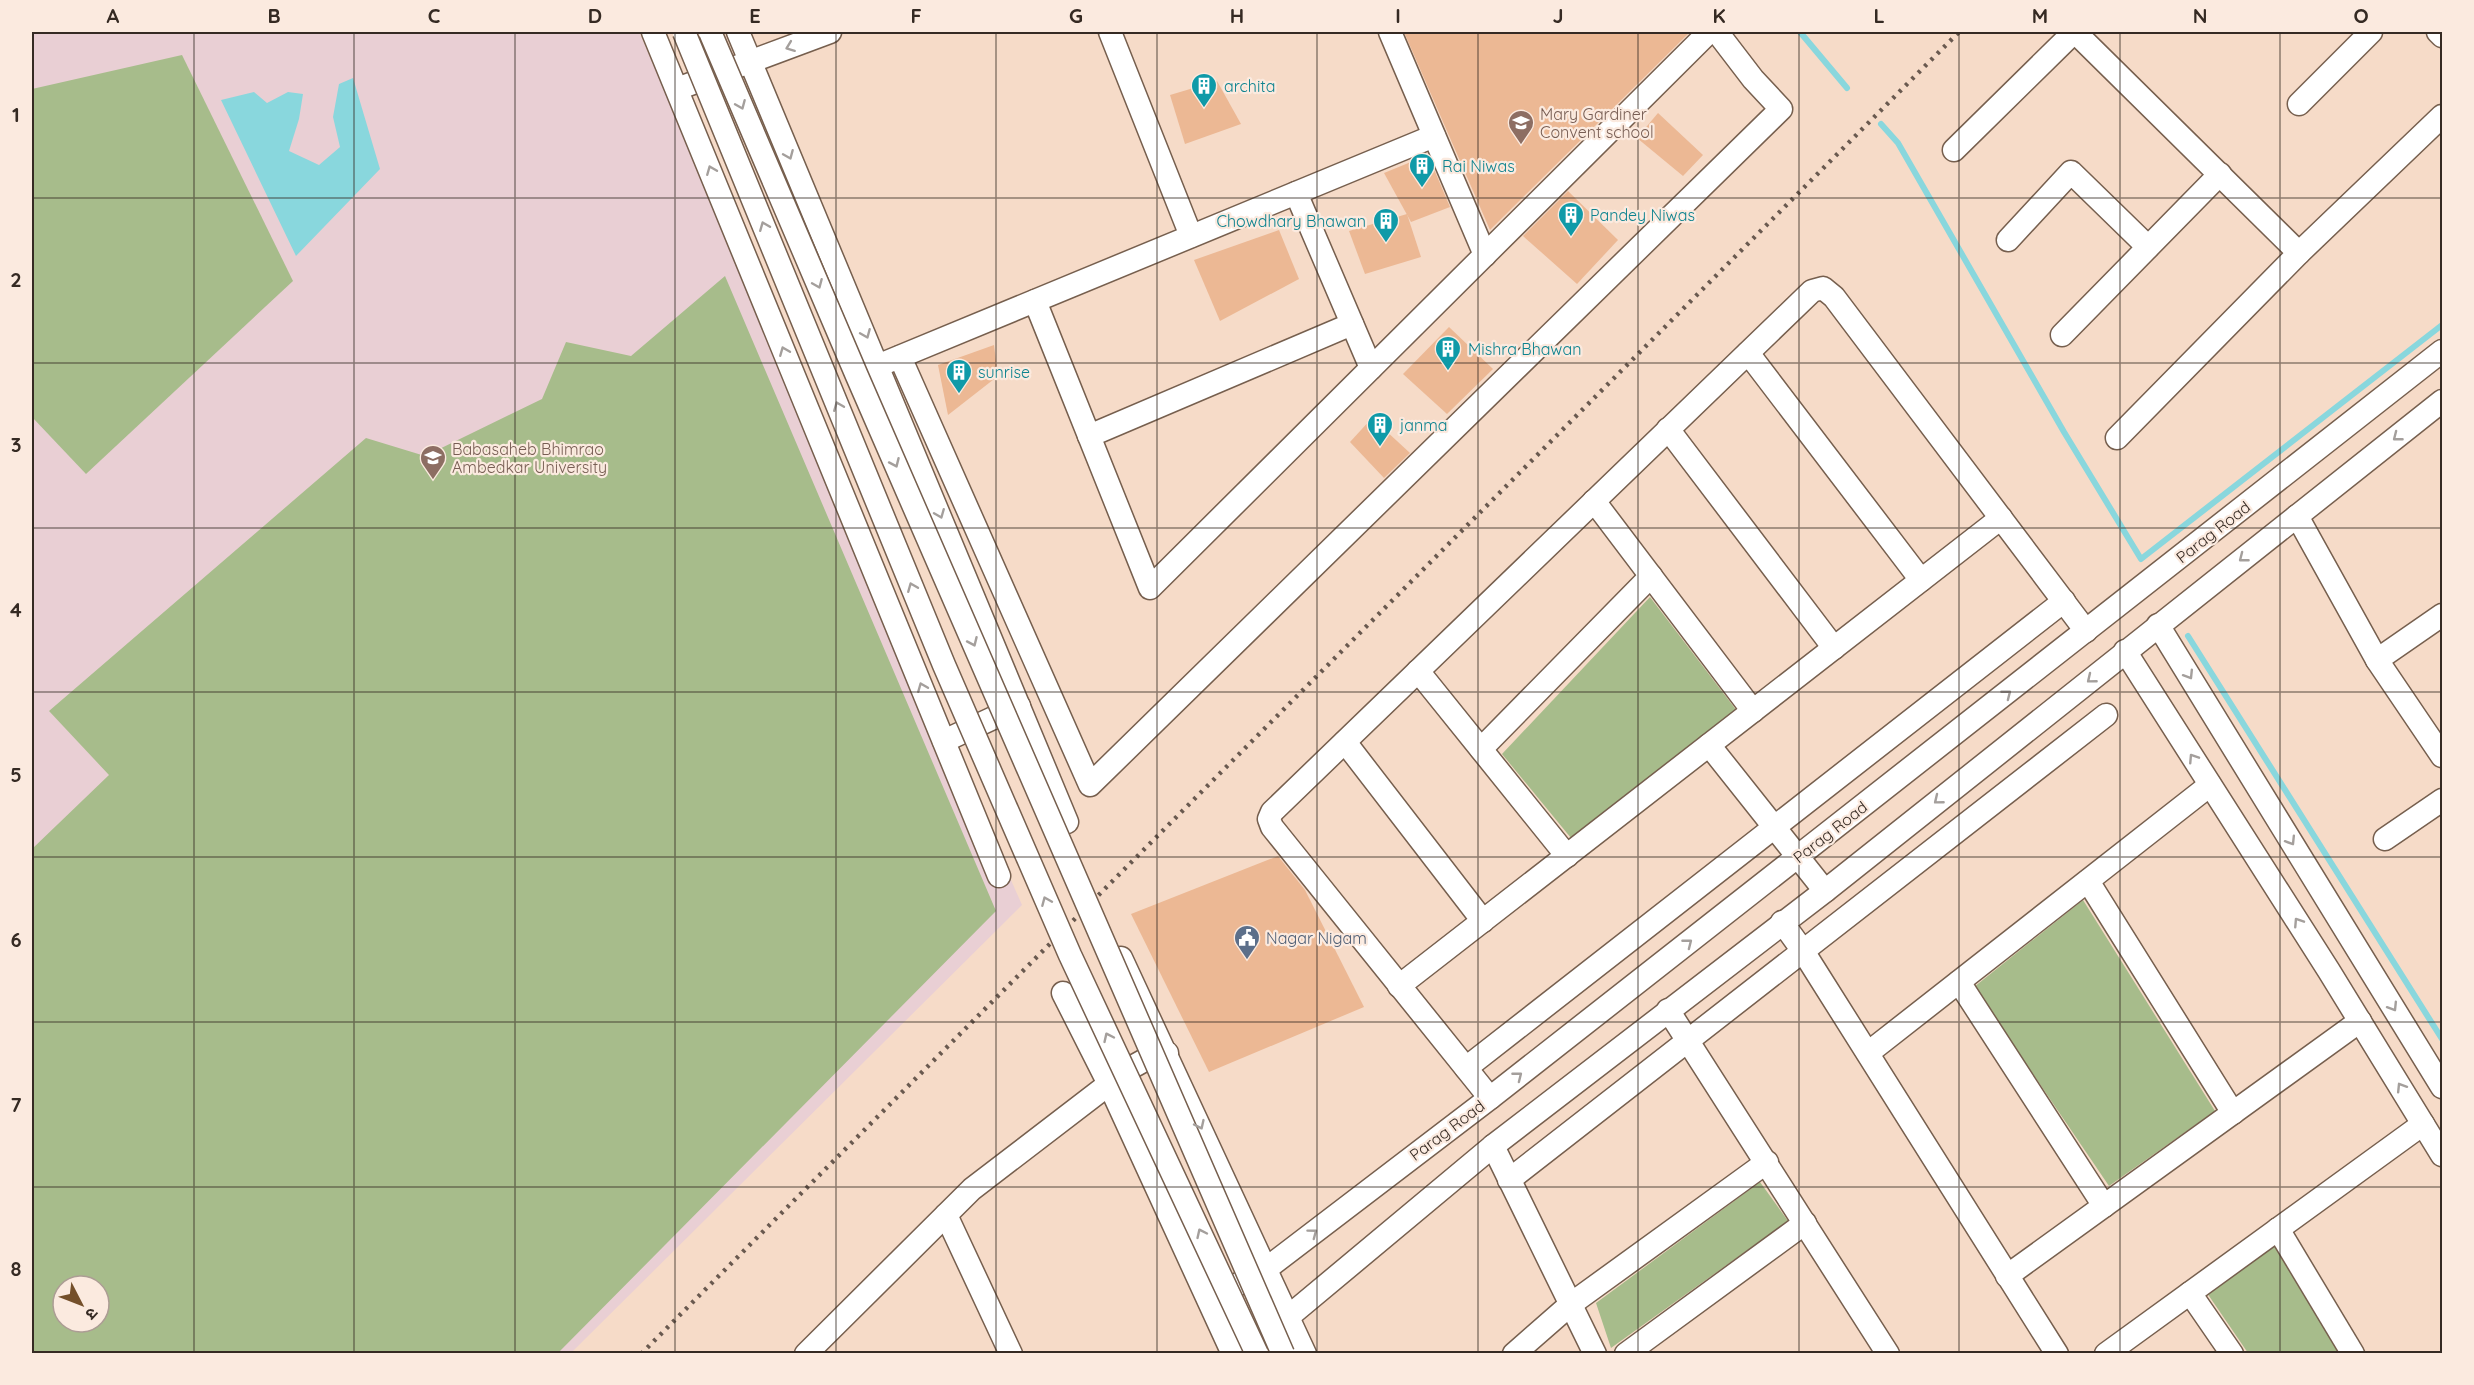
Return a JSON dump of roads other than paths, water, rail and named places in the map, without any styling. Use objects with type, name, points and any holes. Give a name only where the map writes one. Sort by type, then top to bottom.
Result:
[{"type":"street","points":[[653,32],[999,876]]},
{"type":"street","points":[[684,32],[949,676],[1070,955],[1257,1353]]},
{"type":"street","points":[[710,32],[857,376],[1283,1353]]},
{"type":"street","points":[[666,63],[739,32],[1067,822]]},
{"type":"street","points":[[677,89],[830,32]]},
{"type":"street","points":[[1110,32],[1191,236]]},
{"type":"street","points":[[1390,32],[1485,255]]},
{"type":"street","points":[[1035,301],[1150,588],[1709,32]]},
{"type":"street","points":[[900,357],[1090,785],[1781,109],[1753,79],[1717,32]]},
{"type":"street","points":[[1954,150],[2074,32],[2299,253]]},
{"type":"street","points":[[2299,104],[2371,32]]},
{"type":"street","points":[[2438,32],[2442,36]]},
{"type":"street","points":[[2117,438],[2299,253],[2442,116]]},
{"type":"street","points":[[878,365],[1434,136]]},
{"type":"street","points":[[2008,240],[2071,172],[2148,247]]},
{"type":"street","points":[[2062,335],[2220,174]]},
{"type":"street","points":[[1296,193],[1371,368]]},
{"type":"street","points":[[1823,288],[1834,297],[2076,617],[1479,1084],[1272,827],[1269,819],[1272,812],[1748,353],[1812,291],[1823,288]]},
{"type":"street","points":[[1089,436],[1352,324]]},
{"type":"street","name":"Parag Road","points":[[1209,1300],[1266,1269],[1479,1084],[2076,617],[2158,574],[2442,351]]},
{"type":"street","points":[[1748,353],[1921,580]]},
{"type":"street","points":[[1103,1087],[1234,1353],[1288,1317],[1493,1146],[1825,891],[2442,401]]},
{"type":"street","points":[[1668,429],[1834,648]]},
{"type":"street","points":[[1594,501],[1753,711]]},
{"type":"street","points":[[2296,516],[2377,660],[2442,756]]},
{"type":"street","points":[[1399,986],[2001,518]]},
{"type":"street","points":[[2158,574],[2181,607]]},
{"type":"street","points":[[1481,749],[1651,576]]},
{"type":"street","points":[[2377,660],[2442,615]]},
{"type":"street","points":[[2158,625],[2442,1087]]},
{"type":"street","points":[[2125,651],[2360,1021],[2442,1155]]},
{"type":"street","points":[[1418,671],[1567,856]]},
{"type":"street","points":[[944,741],[1019,706]]},
{"type":"street","points":[[1509,1180],[2106,715]]},
{"type":"street","points":[[1345,742],[1483,921]]},
{"type":"street","points":[[1709,745],[1825,891]]},
{"type":"street","points":[[1868,1053],[2210,785]]},
{"type":"street","points":[[2385,839],[2442,800]]},
{"type":"street","points":[[2088,881],[2234,1113]]},
{"type":"street","points":[[1782,922],[1803,951],[2057,1353]]},
{"type":"street","points":[[1119,953],[1305,1353]]},
{"type":"street","points":[[1959,982],[2104,1206]]},
{"type":"street","points":[[1063,993],[1218,1353]]},
{"type":"street","points":[[1668,1010],[1805,1223],[1879,1350]]},
{"type":"street","points":[[2007,1276],[2360,1021]]},
{"type":"street","points":[[806,1353],[972,1189],[1116,1076],[1161,1051],[1167,1053]]},
{"type":"street","points":[[2106,1353],[2423,1124]]},
{"type":"street","points":[[1493,1146],[1595,1353]]},
{"type":"street","points":[[1514,1353],[1571,1304],[1767,1162]]},
{"type":"street","points":[[946,1215],[1004,1350]]},
{"type":"street","points":[[1626,1353],[1805,1223]]},
{"type":"street","points":[[2278,1229],[2353,1353]]},
{"type":"street","points":[[2190,1293],[2232,1353]]},
{"type":"water","points":[[353,78],[380,169],[296,256],[221,100],[254,92],[267,103],[288,92],[303,94],[299,119],[289,151],[319,165],[340,147],[333,117],[339,84]]},
{"type":"waterway","points":[[1800,32],[1847,88]]},
{"type":"waterway","points":[[1881,124],[1898,143],[2064,432],[2141,559],[2442,325]]},
{"type":"waterway","points":[[2188,636],[2442,1039]]},
{"type":"railway","points":[[641,1354],[1959,32]]},
{"type":"place","name":"archita","points":[[1204,109]]},
{"type":"place","name":"Mary Gardiner Convent school","points":[[1521,146]]},
{"type":"place","name":"Rai Niwas","points":[[1422,189]]},
{"type":"place","name":"Pandey Niwas","points":[[1571,238]]},
{"type":"place","name":"Chowdhary Bhawan","points":[[1386,244]]},
{"type":"place","name":"Mishra Bhawan","points":[[1448,372]]},
{"type":"place","name":"sunrise","points":[[959,395]]},
{"type":"place","name":"janma","points":[[1380,448]]},
{"type":"place","name":"Babasaheb Bhimrao Ambedkar University","points":[[433,481]]},
{"type":"place","name":"Nagar Nigam","points":[[1247,961]]}]
